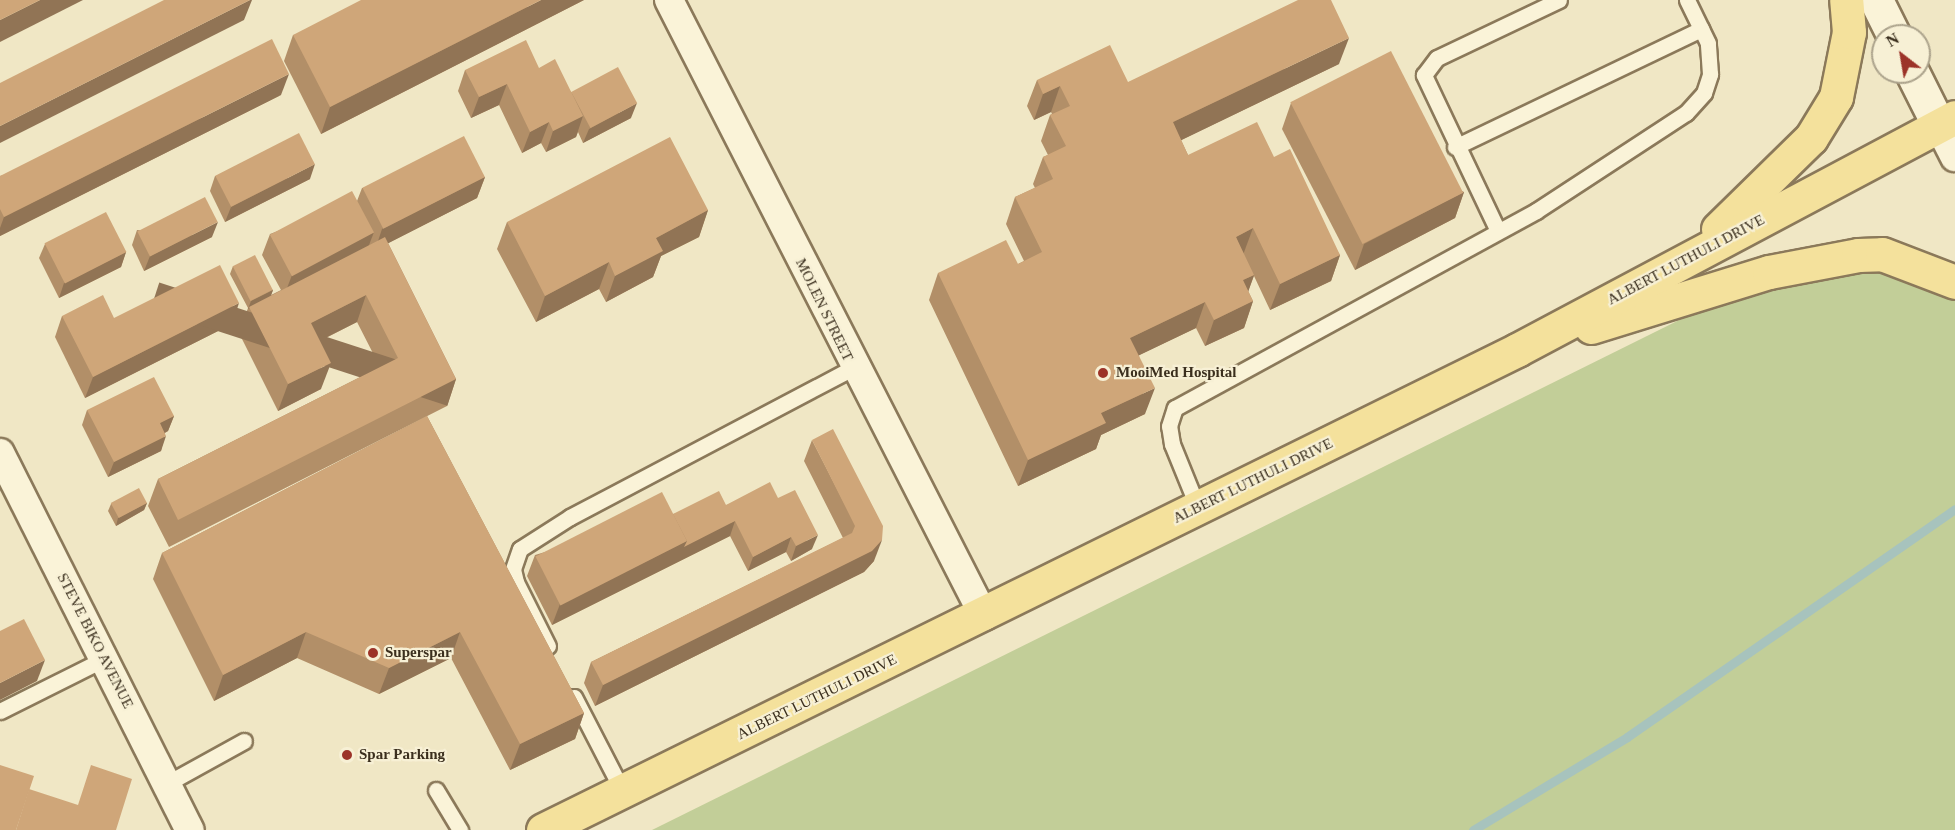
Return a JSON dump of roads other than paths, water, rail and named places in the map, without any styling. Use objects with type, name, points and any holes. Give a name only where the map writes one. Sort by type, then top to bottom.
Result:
[{"type":"main road","points":[[1676,266],[1812,138],[1836,97],[1844,64],[1846,0]]},
{"type":"main road","points":[[1876,0],[1888,24]]},
{"type":"main road","points":[[1921,84],[1947,121]]},
{"type":"main road","name":"ALBERT LUTHULI DRIVE","points":[[543,830],[984,616],[1517,350],[1947,121]]},
{"type":"main road","points":[[1517,350],[1768,272],[1858,255],[1882,254],[1955,282]]},
{"type":"street","name":"MOLEN STREET","points":[[669,0],[853,369],[984,616]]},
{"type":"street","points":[[1947,121],[1955,157]]},
{"type":"street","name":"STEVE BIKO AVENUE","points":[[0,453],[166,784],[185,828]]},
{"type":"lane","points":[[1498,231],[1455,147],[1424,75],[1427,66],[1558,0]]},
{"type":"lane","points":[[1198,508],[1172,444],[1169,426],[1175,408],[1498,231],[1686,113],[1704,93],[1710,74],[1701,29],[1687,0]]},
{"type":"lane","points":[[1455,147],[1701,29]]},
{"type":"lane","points":[[558,665],[516,582],[513,569],[520,549],[553,526],[853,369]]},
{"type":"lane","points":[[0,711],[104,659]]},
{"type":"lane","points":[[569,686],[622,790]]},
{"type":"lane","points":[[166,784],[244,741]]},
{"type":"lane","points":[[436,790],[460,830]]},
{"type":"waterway","points":[[1473,830],[1627,737],[1955,509]]},
{"type":"place","name":"MooiMed Hospital","points":[[1103,373]]},
{"type":"place","name":"Superspar","points":[[373,653]]},
{"type":"place","name":"Spar Parking","points":[[347,755]]}]
